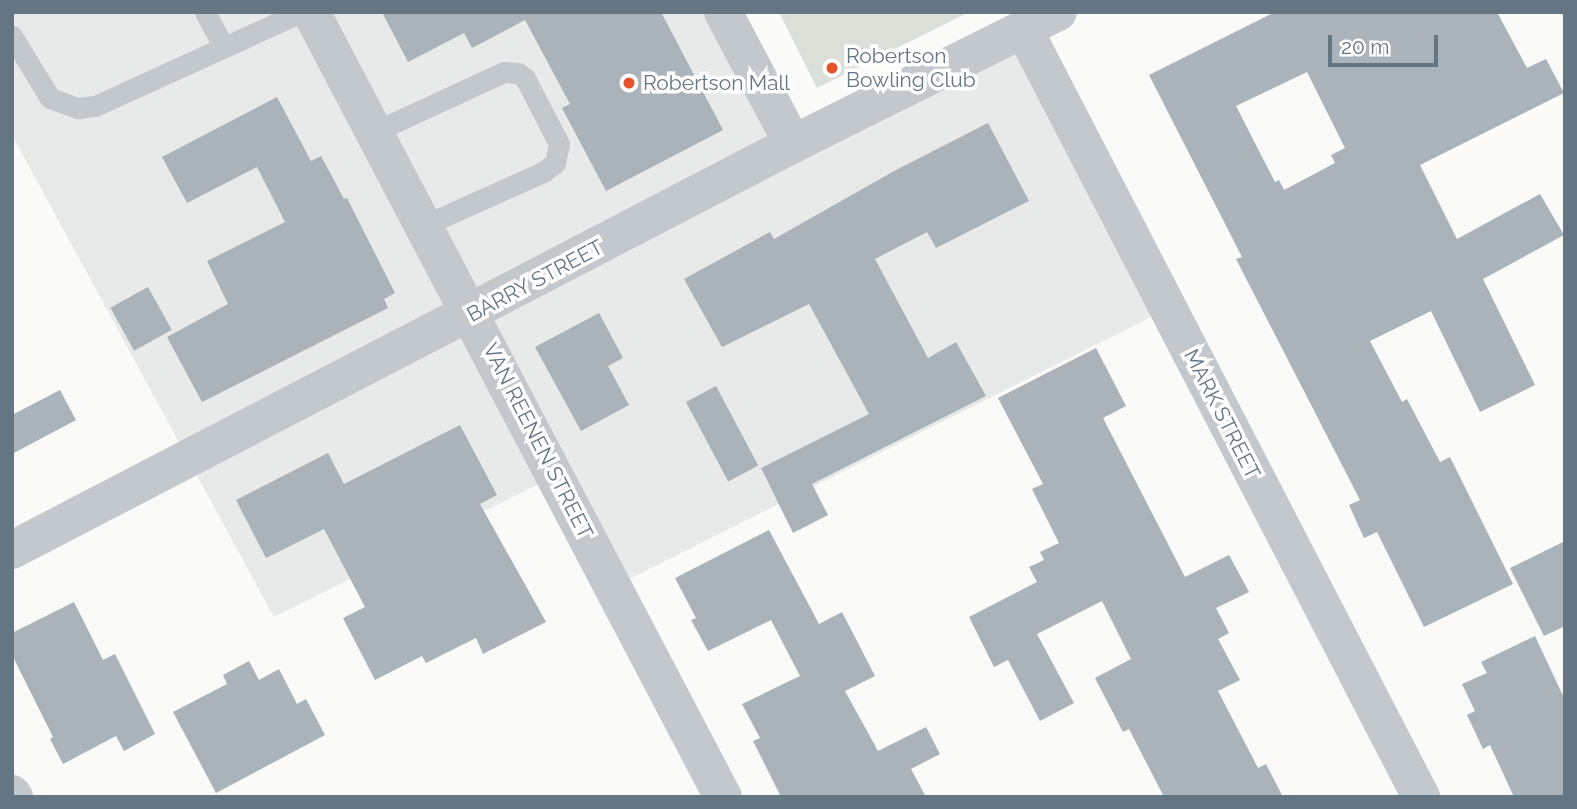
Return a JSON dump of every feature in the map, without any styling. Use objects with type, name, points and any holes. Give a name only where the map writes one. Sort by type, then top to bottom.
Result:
[{"type":"street","name":"VAN REENEN STREET","points":[[311,12],[472,314],[723,797]]},
{"type":"street","points":[[723,12],[793,144]]},
{"type":"street","name":"BARRY STREET","points":[[12,550],[472,314],[793,144],[1058,12]]},
{"type":"street","name":"MARK STREET","points":[[1024,30],[1421,797]]},
{"type":"lane","points":[[205,12],[224,47]]},
{"type":"lane","points":[[12,36],[50,98],[78,108],[95,106],[301,12]]},
{"type":"lane","points":[[374,132],[504,72],[519,73],[525,78],[559,144],[555,163],[543,172],[423,226]]},
{"type":"shaded area","points":[[12,12],[716,12],[785,144],[1019,28],[1163,311],[615,586],[559,474],[274,617],[12,135]]},
{"type":"shaded area","name":"Robertson Bowling Club","points":[[779,12],[969,12],[817,88]]},
{"type":"building","name":"Robertson Mall","points":[[382,12],[661,12],[723,130],[606,191],[562,108],[570,104],[525,20],[472,48],[464,33],[408,62]]},
{"type":"building","points":[[1275,12],[1497,12],[1527,68],[1546,59],[1564,93],[1420,165],[1457,239],[1540,194],[1564,235],[1483,279],[1535,385],[1480,412],[1431,311],[1370,341],[1402,402],[1407,399],[1440,462],[1450,457],[1513,584],[1424,627],[1377,532],[1364,538],[1349,505],[1360,500],[1236,259],[1242,257],[1149,75]],"holes":[[[1307,72],[1345,148],[1331,155],[1335,163],[1284,190],[1279,180],[1275,182],[1236,106]]]},
{"type":"building","points":[[277,97],[311,161],[321,156],[344,199],[347,198],[395,293],[384,299],[388,308],[202,402],[167,337],[228,304],[207,261],[285,222],[257,167],[187,203],[162,157]]},
{"type":"building","points":[[988,123],[1029,201],[936,248],[927,232],[875,259],[928,358],[956,342],[986,396],[812,484],[828,515],[793,533],[761,468],[869,414],[809,304],[722,347],[684,279],[770,232],[774,239],[896,170]]},
{"type":"building","points":[[148,287],[172,330],[134,351],[110,308]]},
{"type":"building","points":[[599,313],[623,358],[608,366],[629,405],[581,431],[535,347]]},
{"type":"building","points":[[1096,348],[1126,406],[1103,418],[1185,577],[1229,555],[1249,592],[1216,608],[1229,633],[1218,639],[1240,680],[1218,691],[1258,768],[1266,764],[1283,797],[1164,797],[1129,729],[1123,732],[1095,678],[1131,659],[1102,601],[1037,634],[1074,703],[1040,721],[1008,660],[994,667],[969,617],[1037,582],[1029,567],[1044,560],[1040,552],[1059,543],[1032,489],[1043,484],[998,398]]},
{"type":"building","points":[[716,386],[758,465],[728,481],[686,402]]},
{"type":"building","points":[[60,390],[76,420],[12,454],[12,415]]},
{"type":"building","points":[[460,425],[497,495],[480,504],[546,622],[483,654],[476,638],[426,663],[422,656],[375,680],[343,618],[365,607],[324,529],[266,558],[236,500],[328,453],[344,484]]},
{"type":"building","points":[[769,530],[819,624],[842,612],[875,676],[845,691],[878,751],[926,727],[940,754],[911,769],[926,797],[781,797],[753,741],[760,738],[742,704],[800,676],[771,620],[708,651],[691,620],[696,618],[675,578]]},
{"type":"building","points":[[1565,541],[1565,626],[1544,636],[1510,568]]},
{"type":"building","points":[[74,602],[103,660],[115,654],[155,734],[124,751],[116,736],[63,764],[50,739],[53,737],[12,655],[12,633]]},
{"type":"building","points":[[1535,636],[1565,700],[1565,797],[1514,797],[1490,745],[1483,749],[1467,715],[1475,711],[1462,684],[1487,673],[1481,662]]},
{"type":"building","points":[[249,661],[259,680],[279,669],[297,704],[306,699],[325,735],[216,793],[173,712],[227,684],[223,675]]},
{"type":"place","name":"Robertson Bowling Club","points":[[832,68]]},
{"type":"place","name":"Robertson Mall","points":[[629,83]]}]
